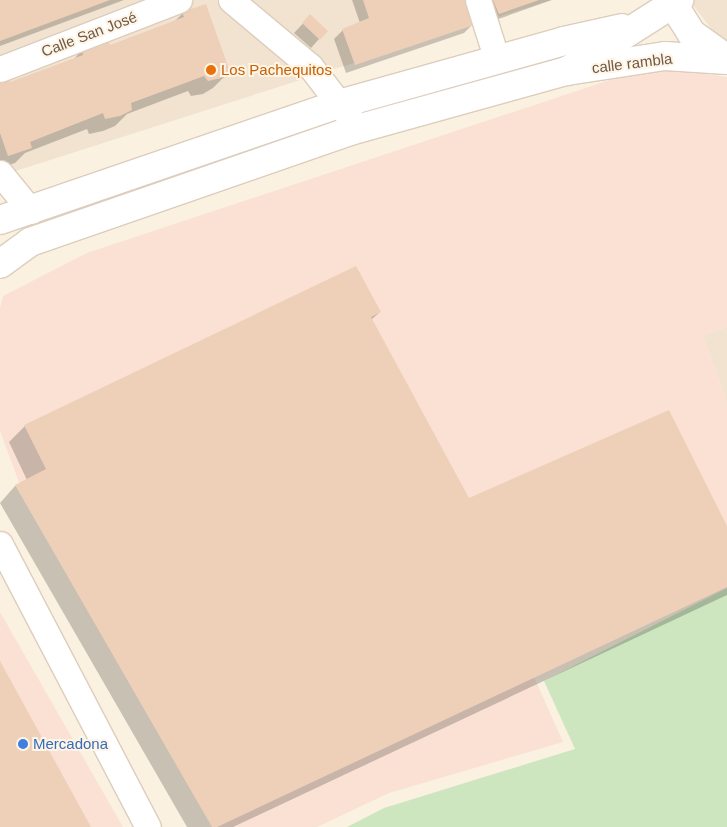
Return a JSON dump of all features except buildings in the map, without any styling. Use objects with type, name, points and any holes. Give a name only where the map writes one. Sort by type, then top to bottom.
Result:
[{"type":"main road","points":[[0,264],[30,242],[358,129],[566,71],[676,2],[692,34],[727,59]]},
{"type":"main road","points":[[0,220],[32,211],[339,104],[496,60],[643,23]]},
{"type":"main road","name":"calle rambla","points":[[566,71],[665,56],[727,59]]},
{"type":"street","name":"Calle San José","points":[[0,69],[179,0]]},
{"type":"street","points":[[231,0],[310,66],[358,129]]},
{"type":"street","points":[[478,0],[496,60]]},
{"type":"street","points":[[0,173],[32,211]]},
{"type":"street","points":[[0,544],[148,827]]},
{"type":"shaded area","points":[[0,0],[551,0],[0,176]]},
{"type":"shaded area","points":[[689,0],[727,0],[727,49]]},
{"type":"shaded area","points":[[652,66],[727,77],[727,327],[703,335],[727,403],[727,586],[534,677],[563,742],[389,793],[317,827],[212,827],[20,485],[0,431],[0,308],[3,296],[87,253]]},
{"type":"shaded area","points":[[727,327],[727,403],[703,335]]},
{"type":"shaded area","points":[[0,612],[123,827],[0,827]]},
{"type":"green space","points":[[727,588],[727,827],[347,827],[384,808],[575,749],[544,681]]},
{"type":"place","name":"Los Pachequitos","points":[[211,70]]},
{"type":"place","name":"Mercadona","points":[[23,744]]}]
